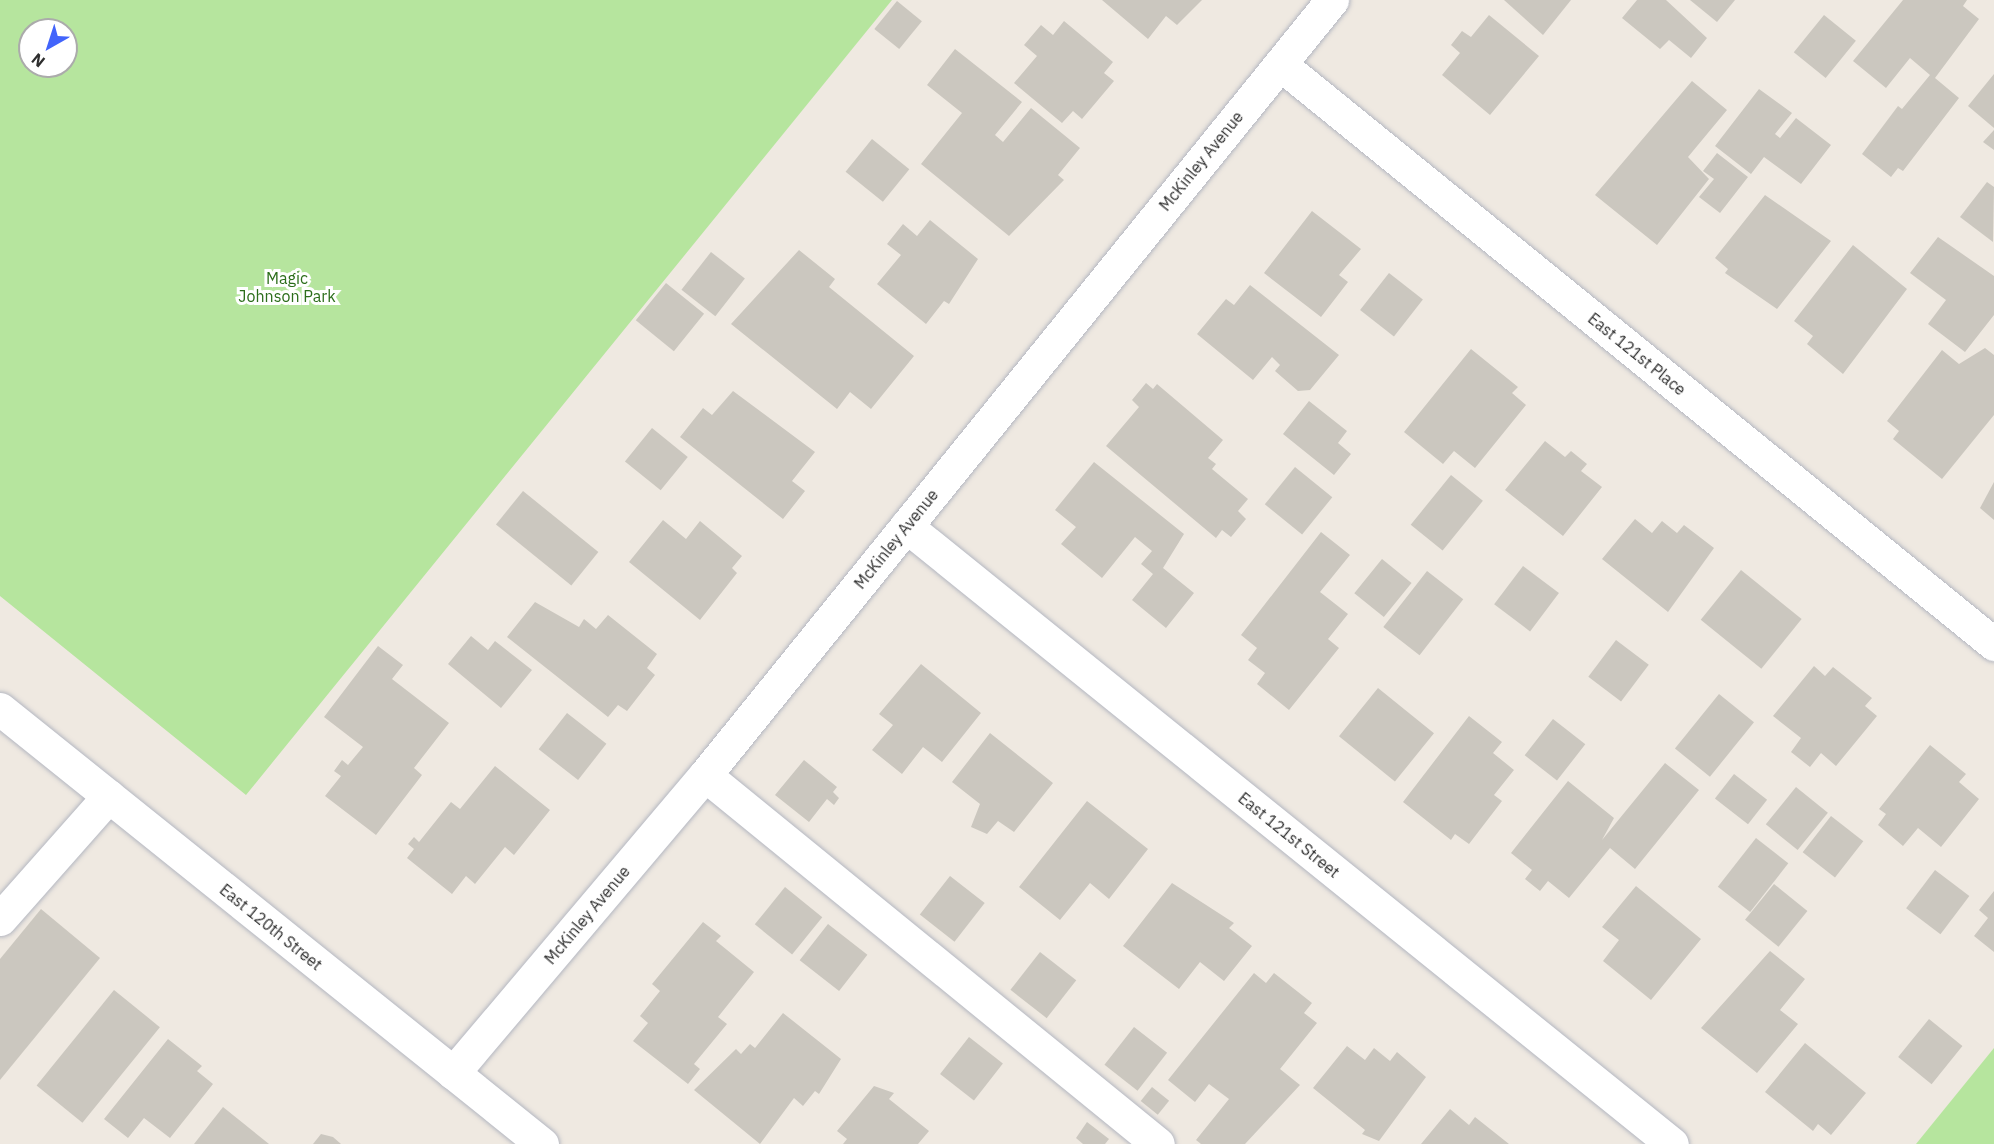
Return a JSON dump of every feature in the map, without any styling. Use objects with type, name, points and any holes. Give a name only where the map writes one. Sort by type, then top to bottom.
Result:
[{"type":"street","name":"McKinley Avenue","points":[[453,1073],[705,775],[1332,0]]},
{"type":"street","name":"East 121st Place","points":[[1280,64],[1994,644]]},
{"type":"street","name":"East 121st Street","points":[[906,525],[1672,1144]]},
{"type":"street","name":"East 120th Street","points":[[0,710],[542,1144]]},
{"type":"street","points":[[705,775],[1158,1144]]},
{"type":"street","points":[[0,919],[109,796]]},
{"type":"green space","name":"Magic Johnson Park","points":[[0,0],[892,0],[246,795],[0,596]]},
{"type":"green space","points":[[1994,1048],[1994,1144],[1916,1144]]},
{"type":"building","points":[[1102,0],[1202,0],[1177,25],[1166,16],[1148,39]]},
{"type":"building","points":[[1504,0],[1571,0],[1543,35]]},
{"type":"building","points":[[1637,0],[1666,0],[1707,38],[1691,58],[1669,40],[1660,49],[1622,18]]},
{"type":"building","points":[[1690,0],[1735,0],[1717,22]]},
{"type":"building","points":[[1903,0],[1967,0],[1963,6],[1979,19],[1935,78],[1959,98],[1903,171],[1898,168],[1891,177],[1862,154],[1898,106],[1902,109],[1930,75],[1910,58],[1886,88],[1853,61]]},
{"type":"building","points":[[897,1],[922,21],[899,49],[874,29]]},
{"type":"building","points":[[1489,15],[1539,56],[1490,115],[1442,75],[1460,53],[1451,45],[1462,31],[1471,37]]},
{"type":"building","points":[[1824,15],[1856,41],[1826,78],[1794,52]]},
{"type":"building","points":[[1064,21],[1113,62],[1104,73],[1114,81],[1082,119],[1073,111],[1062,123],[1014,83],[1037,56],[1024,45],[1041,25],[1053,35]]},
{"type":"building","points":[[955,49],[1022,102],[995,135],[1003,142],[1031,108],[1080,148],[1058,175],[1064,180],[1009,236],[921,164],[962,113],[927,85]]},
{"type":"building","points":[[1994,74],[1994,128],[1968,106]]},
{"type":"building","points":[[1692,81],[1727,110],[1688,157],[1709,179],[1657,245],[1595,195]]},
{"type":"building","points":[[1759,89],[1792,113],[1775,134],[1780,138],[1796,118],[1831,145],[1801,184],[1764,157],[1751,174],[1715,146]]},
{"type":"building","points":[[1994,130],[1994,150],[1983,142]]},
{"type":"building","points":[[872,139],[909,169],[883,202],[846,172]]},
{"type":"building","points":[[1717,153],[1748,177],[1720,213],[1699,197],[1714,179],[1703,171]]},
{"type":"building","points":[[1987,182],[1994,187],[1993,242],[1960,217]]},
{"type":"building","points":[[1765,195],[1831,241],[1777,309],[1725,273],[1728,269],[1715,258]]},
{"type":"building","points":[[1312,211],[1361,249],[1339,275],[1348,282],[1321,317],[1264,273]]},
{"type":"building","points":[[930,220],[978,259],[949,304],[944,301],[926,324],[877,284],[901,255],[887,244],[903,224],[917,236]]},
{"type":"building","points":[[1938,237],[1994,276],[1994,315],[1965,352],[1928,324],[1946,300],[1910,273]]},
{"type":"building","points":[[1853,245],[1907,289],[1843,374],[1807,344],[1813,336],[1794,321]]},
{"type":"building","points":[[799,250],[835,279],[829,287],[914,356],[871,409],[850,392],[837,409],[731,324]]},
{"type":"building","points":[[711,252],[745,278],[715,316],[681,290]]},
{"type":"building","points":[[1389,273],[1423,299],[1394,337],[1360,310]]},
{"type":"building","points":[[666,283],[704,314],[674,351],[636,320]]},
{"type":"building","points":[[1250,285],[1339,355],[1310,390],[1298,391],[1275,371],[1280,365],[1272,357],[1253,380],[1197,334],[1226,299],[1234,305]]},
{"type":"building","points":[[1985,348],[1994,355],[1994,415],[1942,479],[1893,439],[1899,431],[1887,421],[1942,350],[1959,364]]},
{"type":"building","points":[[1471,349],[1518,387],[1512,393],[1526,405],[1475,468],[1454,451],[1443,464],[1404,432]]},
{"type":"building","points":[[1146,383],[1153,389],[1157,384],[1223,440],[1208,458],[1216,464],[1212,469],[1248,499],[1238,511],[1246,519],[1231,537],[1222,530],[1216,538],[1106,446],[1139,407],[1132,400]]},
{"type":"building","points":[[733,391],[815,452],[792,481],[805,491],[783,519],[680,437],[703,408],[712,415]]},
{"type":"building","points":[[1309,401],[1347,431],[1338,443],[1351,454],[1334,475],[1283,434]]},
{"type":"building","points":[[652,428],[688,457],[661,490],[625,461]]},
{"type":"building","points":[[1545,441],[1565,457],[1571,451],[1587,464],[1581,471],[1602,487],[1563,536],[1505,490]]},
{"type":"building","points":[[1094,462],[1184,534],[1163,568],[1194,593],[1166,628],[1132,600],[1153,574],[1141,564],[1152,551],[1135,537],[1102,578],[1061,544],[1076,527],[1055,510]]},
{"type":"building","points":[[1295,467],[1332,497],[1302,535],[1265,504]]},
{"type":"building","points":[[1451,475],[1483,501],[1443,551],[1411,525]]},
{"type":"building","points":[[1994,482],[1994,520],[1980,508]]},
{"type":"building","points":[[523,491],[598,552],[571,585],[496,524]]},
{"type":"building","points":[[1635,519],[1652,533],[1662,521],[1677,533],[1684,525],[1714,548],[1668,612],[1602,559]]},
{"type":"building","points":[[663,520],[686,539],[700,521],[742,556],[732,568],[737,573],[700,620],[629,562]]},
{"type":"building","points":[[1321,532],[1350,555],[1320,592],[1348,614],[1328,639],[1339,648],[1289,710],[1257,684],[1265,673],[1248,660],[1257,648],[1241,635]]},
{"type":"building","points":[[1382,559],[1412,583],[1384,617],[1354,593]]},
{"type":"building","points":[[1523,566],[1559,593],[1530,631],[1494,604]]},
{"type":"building","points":[[1741,570],[1802,619],[1761,669],[1701,620]]},
{"type":"building","points":[[1427,571],[1463,599],[1420,655],[1383,627]]},
{"type":"building","points":[[535,602],[579,627],[584,619],[596,629],[608,615],[657,654],[647,668],[655,675],[627,711],[618,705],[608,717],[507,637]]},
{"type":"building","points":[[471,636],[488,650],[495,641],[532,670],[501,708],[448,664]]},
{"type":"building","points":[[1616,640],[1649,665],[1621,701],[1588,677]]},
{"type":"building","points":[[378,646],[403,665],[392,679],[449,723],[414,768],[422,775],[376,835],[325,796],[341,776],[334,771],[342,760],[348,765],[363,747],[324,717]]},
{"type":"building","points":[[921,664],[981,713],[942,762],[923,747],[902,774],[872,750],[893,725],[879,714]]},
{"type":"building","points":[[1814,666],[1825,676],[1833,667],[1872,698],[1865,706],[1877,716],[1836,766],[1821,753],[1810,767],[1791,752],[1801,738],[1773,716]]},
{"type":"building","points":[[1378,688],[1434,733],[1395,781],[1339,736]]},
{"type":"building","points":[[1719,694],[1754,722],[1710,777],[1675,748]]},
{"type":"building","points":[[567,713],[606,744],[578,780],[539,749]]},
{"type":"building","points":[[1469,716],[1502,742],[1493,753],[1514,770],[1494,795],[1502,801],[1469,844],[1455,834],[1451,840],[1403,802]]},
{"type":"building","points":[[1553,719],[1585,744],[1557,780],[1525,755]]},
{"type":"building","points":[[990,733],[1053,783],[1014,832],[998,821],[987,834],[971,827],[980,804],[952,782]]},
{"type":"building","points":[[1930,745],[1966,774],[1959,782],[1979,799],[1941,847],[1918,828],[1903,846],[1878,825],[1886,814],[1879,809]]},
{"type":"building","points":[[804,760],[837,787],[833,792],[839,798],[834,805],[827,799],[809,822],[775,795]]},
{"type":"building","points":[[1665,763],[1699,790],[1635,869],[1610,848],[1569,898],[1548,881],[1540,891],[1525,879],[1532,870],[1511,853],[1568,781],[1614,818],[1602,840]]},
{"type":"building","points":[[495,766],[550,810],[514,855],[505,847],[475,884],[466,876],[452,894],[407,858],[414,849],[408,844],[414,837],[419,842],[451,802],[460,809]]},
{"type":"building","points":[[1734,774],[1767,800],[1748,824],[1715,798]]},
{"type":"building","points":[[1796,787],[1828,813],[1798,850],[1766,824]]},
{"type":"building","points":[[1087,801],[1148,849],[1109,899],[1090,883],[1060,920],[1019,887]]},
{"type":"building","points":[[1831,816],[1863,841],[1835,877],[1803,852]]},
{"type":"building","points":[[1756,838],[1788,863],[1750,912],[1718,887]]},
{"type":"building","points":[[1935,870],[1969,896],[1940,934],[1906,908]]},
{"type":"building","points":[[950,876],[985,903],[955,942],[920,915]]},
{"type":"building","points":[[1172,883],[1234,923],[1229,928],[1252,946],[1224,981],[1200,962],[1179,989],[1123,946]]},
{"type":"building","points":[[1774,884],[1807,911],[1778,947],[1745,920]]},
{"type":"building","points":[[1636,886],[1701,939],[1651,1000],[1603,961],[1619,940],[1602,927]]},
{"type":"building","points":[[785,887],[822,917],[792,955],[755,924]]},
{"type":"building","points":[[1994,891],[1994,952],[1974,936],[1988,918],[1979,910]]},
{"type":"building","points":[[41,909],[100,958],[0,1080],[0,959]]},
{"type":"building","points":[[703,922],[721,936],[716,941],[754,972],[718,1017],[727,1024],[694,1064],[700,1069],[688,1084],[633,1041],[648,1023],[640,1016],[660,991],[652,984]]},
{"type":"building","points":[[828,924],[867,955],[839,991],[800,960]]},
{"type":"building","points":[[1770,951],[1805,979],[1780,1010],[1798,1024],[1757,1073],[1701,1028]]},
{"type":"building","points":[[1040,952],[1076,980],[1047,1018],[1010,990]]},
{"type":"building","points":[[1254,973],[1266,983],[1274,973],[1312,1003],[1304,1013],[1317,1023],[1280,1069],[1300,1085],[1245,1144],[1201,1144],[1196,1140],[1229,1099],[1209,1084],[1195,1102],[1168,1080]]},
{"type":"building","points":[[114,990],[160,1027],[82,1123],[37,1086]]},
{"type":"building","points":[[783,1013],[841,1059],[819,1094],[815,1091],[803,1106],[794,1098],[760,1144],[694,1090],[736,1049],[741,1054],[750,1044],[755,1048]]},
{"type":"building","points":[[1929,1019],[1962,1046],[1932,1084],[1898,1057]]},
{"type":"building","points":[[1134,1027],[1167,1053],[1138,1091],[1104,1065]]},
{"type":"building","points":[[969,1037],[1003,1063],[974,1101],[940,1074]]},
{"type":"building","points":[[168,1039],[202,1066],[197,1071],[213,1084],[170,1138],[144,1118],[128,1138],[104,1119]]},
{"type":"building","points":[[1805,1043],[1866,1093],[1831,1135],[1818,1124],[1813,1131],[1765,1092]]},
{"type":"building","points":[[1347,1046],[1365,1060],[1374,1048],[1390,1061],[1397,1052],[1426,1077],[1379,1141],[1362,1134],[1365,1130],[1313,1088]]},
{"type":"building","points":[[874,1086],[894,1093],[889,1099],[929,1131],[918,1144],[843,1144],[847,1139],[837,1131]]},
{"type":"building","points":[[1152,1087],[1169,1101],[1158,1115],[1141,1101]]},
{"type":"building","points":[[223,1107],[269,1144],[194,1144]]},
{"type":"building","points":[[1450,1109],[1469,1125],[1475,1117],[1509,1144],[1421,1144]]},
{"type":"building","points":[[1087,1122],[1109,1139],[1105,1144],[1083,1144],[1076,1138]]},
{"type":"building","points":[[321,1134],[333,1137],[341,1144],[313,1144]]}]
